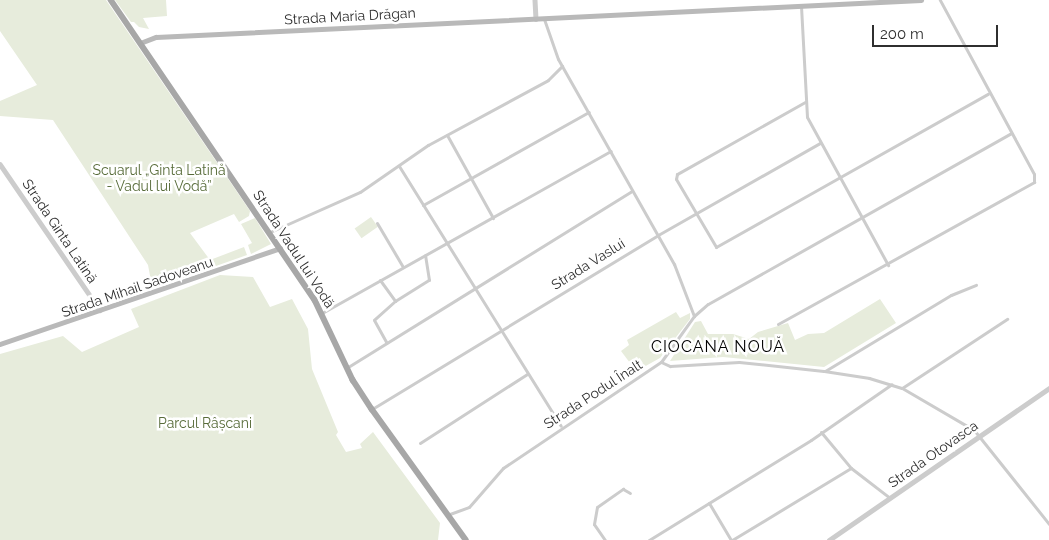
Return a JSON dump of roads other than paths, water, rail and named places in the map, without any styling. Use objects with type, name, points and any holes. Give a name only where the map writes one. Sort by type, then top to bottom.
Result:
[{"type":"main road","name":"Strada Vadul lui Vodă","points":[[111,0],[270,232],[322,313],[347,368],[372,409],[466,540]]},
{"type":"main road","name":"Strada Maria Drăgan","points":[[140,43],[156,37],[922,0]]},
{"type":"main road","name":"Strada Mihail Sadoveanu","points":[[0,344],[280,248]]},
{"type":"street","points":[[535,0],[536,18]]},
{"type":"street","points":[[778,324],[888,265],[1034,182],[1034,174],[988,94],[940,0]]},
{"type":"street","points":[[801,6],[807,117],[820,144],[888,265]]},
{"type":"street","points":[[544,18],[562,66],[680,275],[694,316]]},
{"type":"street","points":[[270,232],[360,192],[447,135],[548,80],[562,66]]},
{"type":"street","points":[[805,102],[677,174],[676,179],[716,247],[988,94]]},
{"type":"street","points":[[423,205],[589,112]]},
{"type":"street","points":[[661,362],[694,316],[708,304],[862,219],[1011,133]]},
{"type":"street","points":[[447,135],[493,218]]},
{"type":"street","name":"Strada Vaslui","points":[[372,409],[696,212],[820,144]]},
{"type":"street","points":[[322,313],[611,151]]},
{"type":"street","name":"Strada Ginta Latină","points":[[0,164],[100,310]]},
{"type":"street","points":[[399,166],[500,332],[561,426]]},
{"type":"street","points":[[347,368],[632,191]]},
{"type":"street","points":[[377,223],[403,267]]},
{"type":"street","points":[[387,343],[374,320],[395,301],[429,280],[425,255]]},
{"type":"street","points":[[380,280],[395,301]]},
{"type":"street","points":[[824,371],[951,295],[976,285]]},
{"type":"street","points":[[902,388],[1007,319]]},
{"type":"street","name":"Strada Podul Înalt","points":[[447,516],[469,507],[496,474],[561,426],[661,362],[670,366],[739,362],[824,371],[893,384],[902,388],[952,416],[979,436],[1049,524]]},
{"type":"street","points":[[420,443],[527,374]]},
{"type":"street","points":[[649,540],[821,432],[893,384]]},
{"type":"street","name":"Strada Otovasca","points":[[829,540],[1049,388]]},
{"type":"street","points":[[821,432],[851,468],[890,498]]},
{"type":"street","points":[[709,503],[732,540],[851,468]]},
{"type":"street","points":[[605,540],[594,524],[597,507],[623,489],[630,493]]},
{"type":"district","name":"CIOCANA NOUĂ","points":[[718,347]]},
{"type":"park label","name":"Scuarul „Ginta Latină - Vadul lui Vodă”","points":[[159,178]]},
{"type":"park label","name":"Parcul Râșcani","points":[[205,423]]}]
